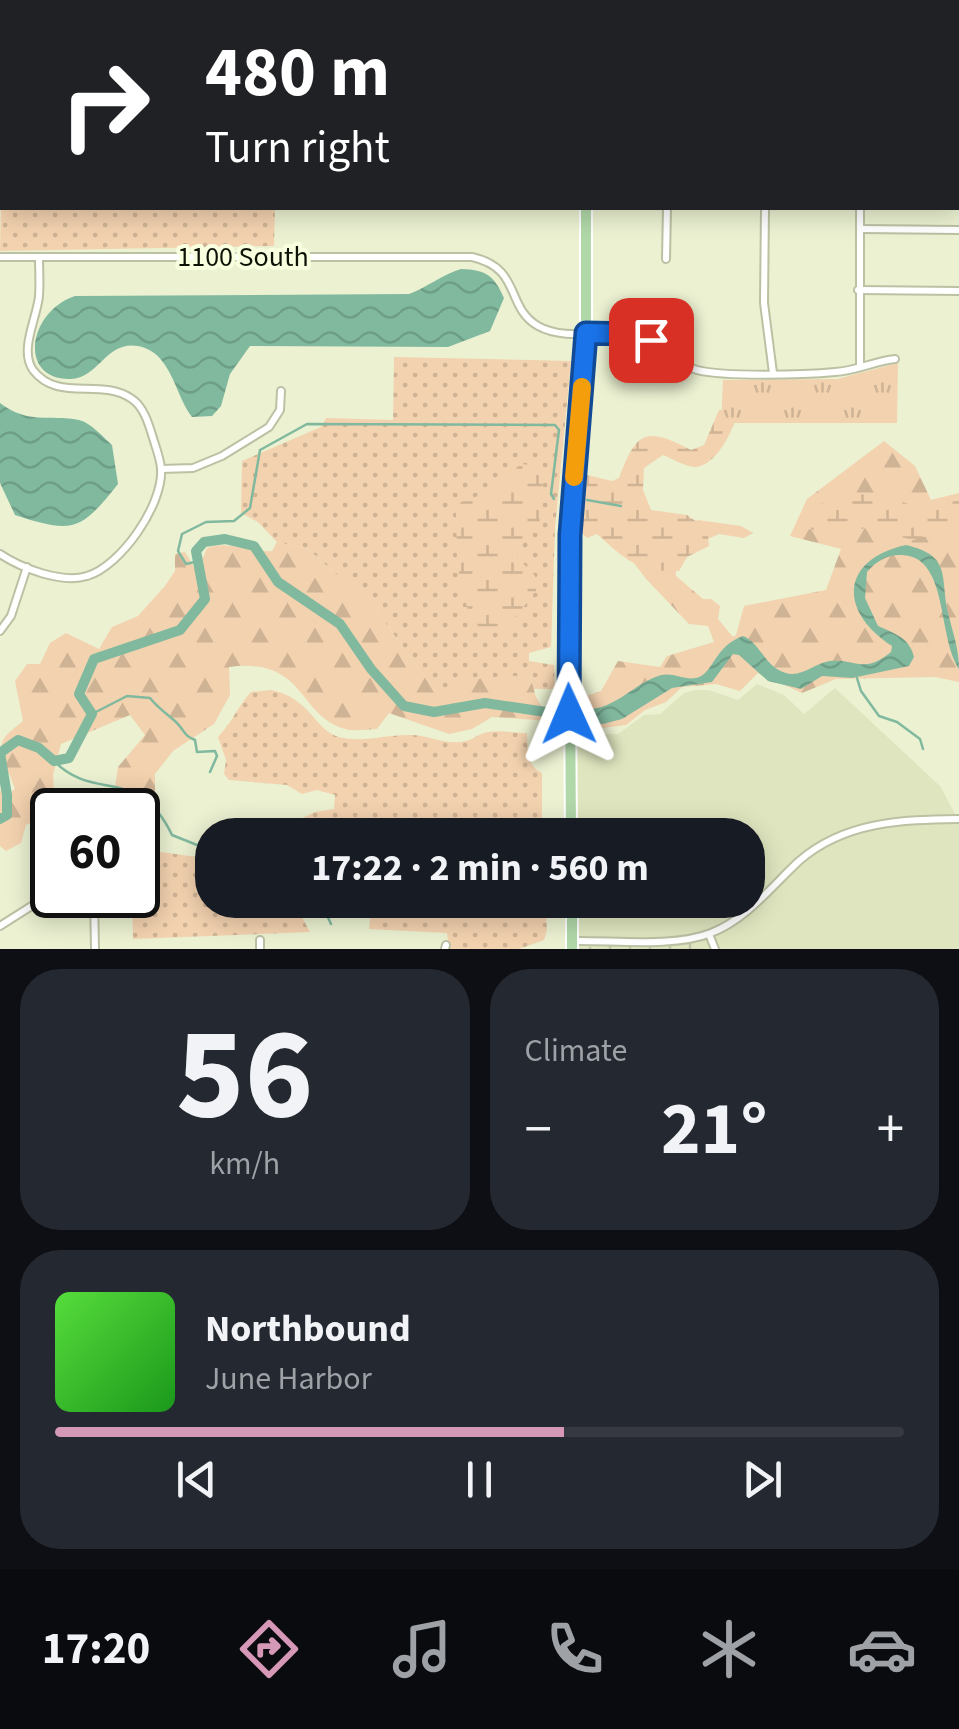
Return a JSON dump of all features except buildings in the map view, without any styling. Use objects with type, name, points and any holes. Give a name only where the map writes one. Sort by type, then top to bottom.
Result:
[{"type":"main road","points":[[571,818],[570,528],[586,333],[586,210]]},
{"type":"main road","points":[[572,918],[572,945]]},
{"type":"street","points":[[666,260],[668,210]]},
{"type":"street","points":[[765,210],[764,303],[772,373]]},
{"type":"street","points":[[860,210],[860,367]]},
{"type":"street","points":[[860,229],[959,230]]},
{"type":"street","name":"1100 South","points":[[0,258],[472,257],[486,260],[510,282],[524,312],[538,326],[558,332],[586,333]]},
{"type":"street","points":[[0,554],[27,567],[82,578],[116,558],[151,510],[162,469],[150,428],[140,406],[129,396],[50,385],[34,372],[28,360],[40,290],[39,258]]},
{"type":"street","points":[[858,290],[959,292]]},
{"type":"street","points":[[586,333],[632,334],[651,340],[692,368],[712,373],[838,372],[895,359]]},
{"type":"street","points":[[162,469],[193,468],[269,427],[280,410],[281,391]]},
{"type":"street","points":[[0,631],[11,616],[27,567]]},
{"type":"street","points":[[572,945],[709,934],[745,914],[800,860],[824,843],[892,821],[959,819]]},
{"type":"street","points":[[0,926],[30,907]]},
{"type":"street","points":[[94,918],[94,949]]},
{"type":"street","points":[[709,934],[715,949]]},
{"type":"shaded area","points":[[757,684],[784,695],[804,714],[835,688],[941,787],[959,822],[959,949],[705,949],[699,943],[579,947],[578,918],[765,918],[765,818],[577,818],[576,734],[618,734],[644,715],[660,714],[684,693],[695,690],[709,690],[738,700]]},
{"type":"shaded area","points":[[699,943],[705,949],[579,949],[579,947]]},
{"type":"green space","points":[[1,210],[275,210],[274,246],[0,251]]},
{"type":"green space","points":[[394,357],[571,361],[555,528],[551,647],[529,653],[529,661],[554,665],[555,689],[533,689],[530,676],[438,695],[375,609],[308,549],[277,542],[258,522],[241,513],[242,461],[321,427],[326,418],[393,420]]},
{"type":"green space","points":[[898,363],[897,423],[721,423],[723,380],[837,379]]},
{"type":"green space","points":[[719,410],[728,410],[736,419],[721,449],[709,462],[694,467],[663,455],[644,468],[643,490],[651,510],[687,515],[707,529],[709,546],[687,557],[679,571],[653,570],[634,563],[597,534],[587,538],[582,533],[587,475],[612,481],[619,478],[632,450],[645,437],[663,438],[691,450],[704,445]]},
{"type":"green space","points":[[884,441],[915,466],[931,500],[959,493],[959,682],[935,677],[836,679],[802,693],[758,673],[740,691],[716,684],[682,687],[666,702],[645,710],[626,725],[603,728],[582,721],[581,698],[601,691],[618,661],[660,667],[667,656],[714,642],[708,626],[689,624],[647,580],[602,522],[592,533],[583,524],[588,477],[640,520],[685,526],[698,520],[741,526],[753,533],[744,538],[719,534],[675,554],[676,576],[703,599],[711,599],[720,606],[718,619],[733,637],[744,606],[826,590],[841,549],[790,536],[807,499]]},
{"type":"green space","points":[[520,464],[532,465],[543,478],[539,529],[519,541],[517,557],[535,576],[536,591],[507,628],[482,636],[471,624],[457,564],[456,509],[461,502],[498,489]]},
{"type":"green space","points":[[884,494],[920,509],[959,500],[959,527],[913,540],[866,528],[836,534],[808,529],[812,516],[827,500]]},
{"type":"green space","points":[[277,542],[308,549],[375,609],[438,695],[470,681],[530,676],[536,697],[550,721],[492,717],[472,729],[449,734],[389,713],[377,729],[348,730],[329,722],[298,689],[273,671],[254,666],[229,667],[230,695],[214,724],[173,751],[155,774],[155,788],[115,788],[118,767],[145,735],[130,715],[61,744],[54,788],[30,788],[30,823],[21,843],[6,851],[0,846],[0,790],[4,797],[15,789],[9,773],[0,766],[1,750],[6,735],[23,721],[15,681],[27,664],[40,664],[50,643],[66,633],[99,649],[112,627],[138,616],[165,586],[175,571],[175,554],[185,552],[197,572],[207,548],[223,545],[272,551]]},
{"type":"green space","points":[[271,690],[284,694],[304,707],[331,734],[348,739],[415,735],[465,742],[489,732],[527,733],[530,761],[542,773],[542,818],[302,818],[334,809],[335,795],[317,790],[302,794],[287,785],[229,780],[224,774],[226,760],[218,737],[251,692]]},
{"type":"green space","points":[[160,852],[195,857],[195,918],[303,918],[310,932],[133,939],[133,918],[160,918]]},
{"type":"green space","points":[[370,918],[546,918],[547,930],[544,940],[519,949],[449,949],[447,933],[369,929]]},
{"type":"water","points":[[461,269],[488,275],[504,298],[490,331],[448,347],[250,346],[230,374],[221,406],[212,416],[192,417],[168,369],[145,348],[122,347],[90,372],[71,379],[54,377],[36,358],[35,344],[47,316],[75,296],[409,294]]},
{"type":"water","points":[[0,403],[20,414],[83,422],[112,445],[118,484],[84,519],[63,526],[15,515],[0,483]]},
{"type":"water","points":[[906,545],[931,555],[941,569],[959,669],[928,569],[917,559],[897,555],[883,559],[867,572],[865,598],[878,626],[909,645],[914,657],[909,666],[852,678],[822,676],[801,689],[768,681],[733,654],[712,682],[672,688],[622,719],[603,724],[553,719],[554,709],[601,707],[661,675],[699,677],[726,646],[743,636],[785,673],[799,673],[830,661],[873,663],[891,652],[892,646],[862,618],[854,588],[868,562]]},
{"type":"waterway","points":[[199,561],[186,564],[178,551],[182,534],[206,522],[234,521],[250,508],[260,450],[307,424],[555,425],[559,430],[551,494],[554,499]]},
{"type":"waterway","points":[[587,500],[621,506]]},
{"type":"waterway","points":[[0,819],[7,815],[0,753],[18,740],[39,748],[54,761],[69,758],[92,714],[79,694],[94,659],[180,630],[205,599],[196,551],[204,542],[225,539],[254,546],[278,582],[340,624],[371,669],[404,706],[434,712],[485,703],[566,715]]},
{"type":"waterway","points":[[857,678],[861,691],[879,716],[897,722],[920,739],[923,749]]},
{"type":"waterway","points":[[92,714],[127,696],[150,698],[195,740],[197,752],[215,751],[217,756],[210,772]]},
{"type":"waterway","points":[[54,761],[85,780],[131,791],[145,799],[172,835],[195,844]]},
{"type":"waterway","points":[[328,918],[331,924]]},
{"type":"slow traffic","points":[[574,477],[582,387]]},
{"type":"route","points":[[569,714],[570,535],[586,333],[632,334],[651,340]]}]
